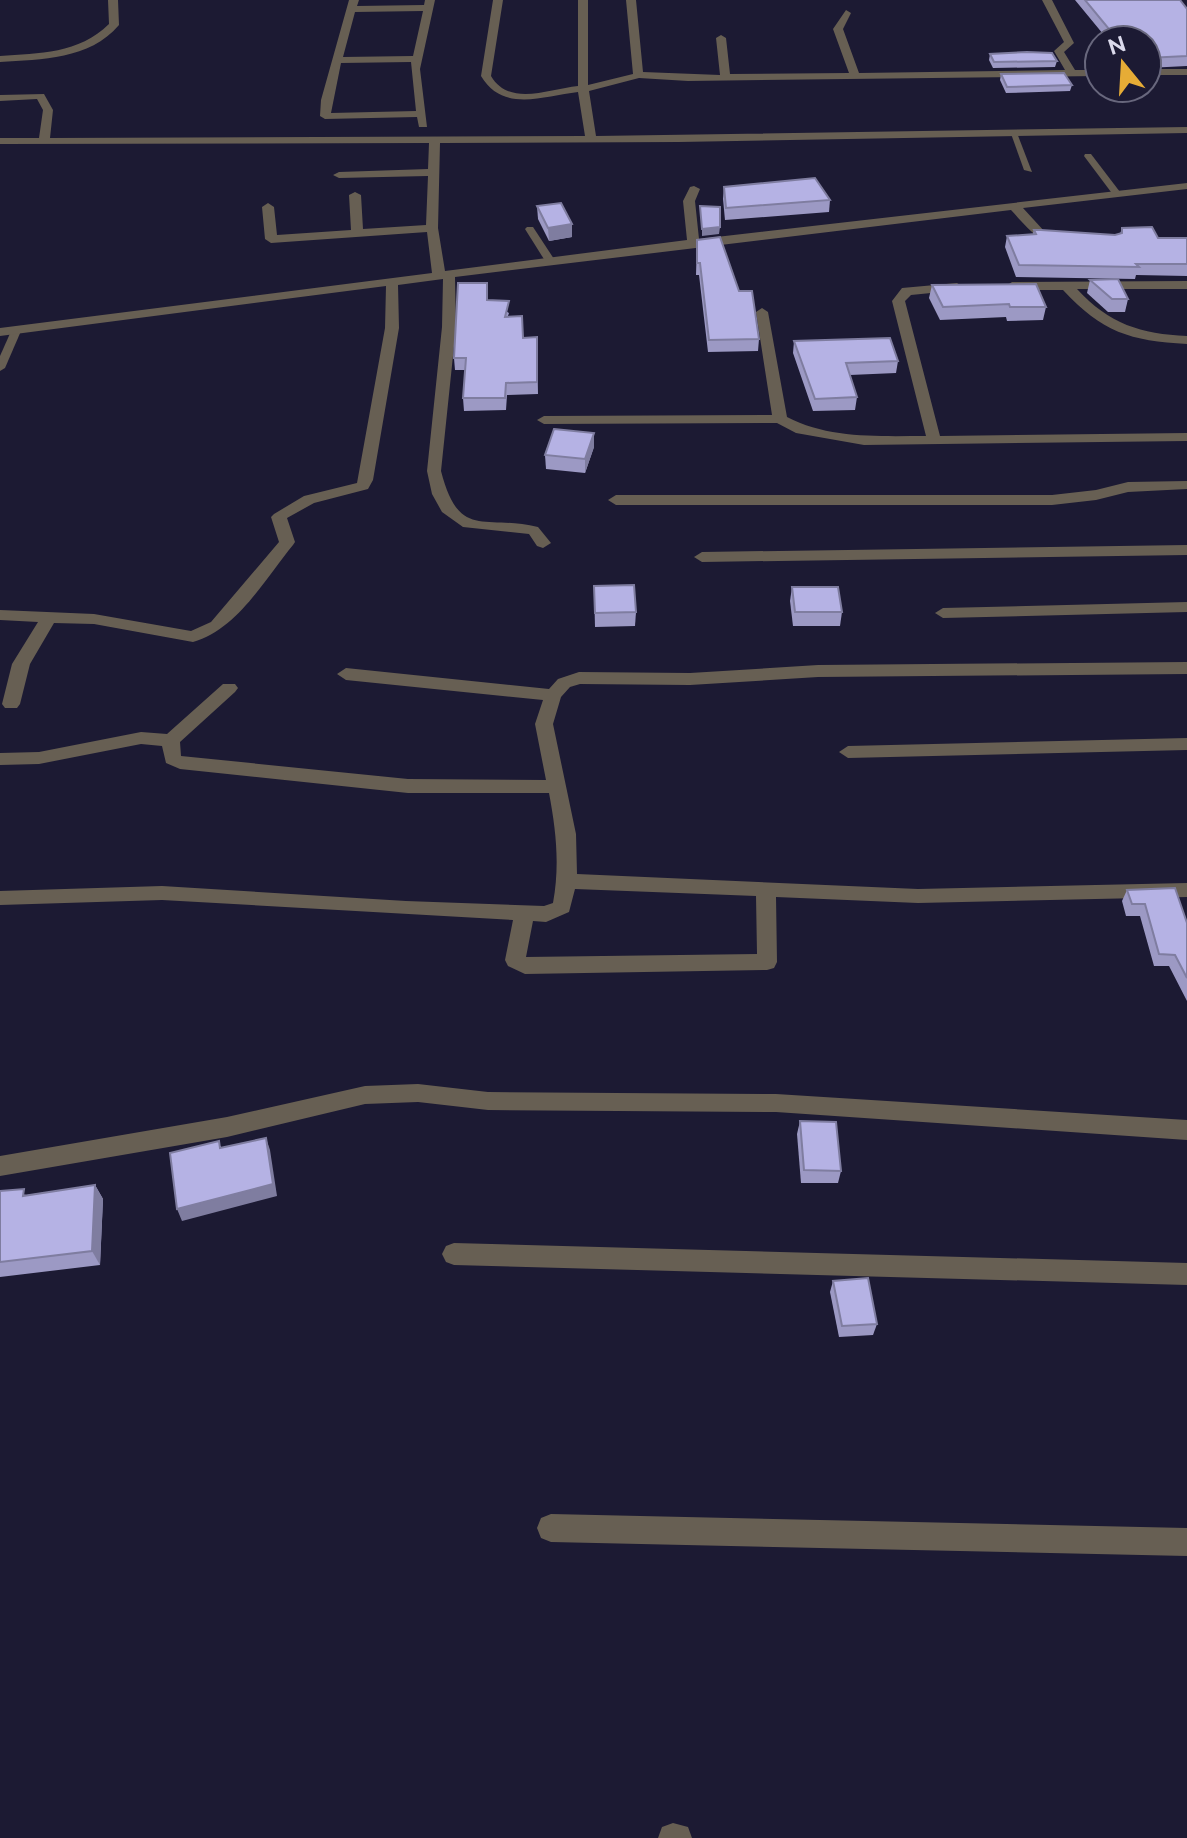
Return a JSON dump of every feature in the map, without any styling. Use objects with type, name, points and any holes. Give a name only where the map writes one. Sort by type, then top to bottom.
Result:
[{"type":"street","points":[[0,59],[50,55],[95,41],[114,25],[113,0]]},
{"type":"street","points":[[498,0],[486,76],[490,85],[501,93],[520,98],[618,85],[638,75],[1083,73]]},
{"type":"street","points":[[583,0],[583,89],[591,139]]},
{"type":"street","points":[[631,0],[638,75]]},
{"type":"street","points":[[1047,0],[1069,43],[1059,51],[1072,73]]},
{"type":"street","points":[[320,140],[352,4],[429,4],[416,59],[417,87],[436,172],[432,228],[444,275],[449,327],[434,471],[438,491],[450,512],[463,522],[477,528],[533,530],[543,543]]},
{"type":"street","points":[[846,13],[838,29],[855,76]]},
{"type":"street","points":[[721,38],[725,77]]},
{"type":"street","points":[[337,60],[416,59]]},
{"type":"street","points":[[1163,72],[1187,72]]},
{"type":"street","points":[[0,98],[40,96],[48,110],[44,140]]},
{"type":"street","points":[[325,116],[422,114]]},
{"type":"street","points":[[0,141],[591,139],[1187,130]]},
{"type":"street","points":[[339,175],[436,172]]},
{"type":"street","points":[[0,332],[693,243],[1187,186]]},
{"type":"street","points":[[693,243],[689,201],[694,189]]},
{"type":"street","points":[[355,195],[357,234]]},
{"type":"street","points":[[1014,206],[1041,235],[1070,240]]},
{"type":"street","points":[[268,207],[271,239],[432,228]]},
{"type":"street","points":[[0,615],[133,624],[193,637],[217,626],[287,542],[279,517],[305,499],[363,486],[392,328],[392,283]]},
{"type":"street","points":[[1001,286],[1187,285]]},
{"type":"street","points":[[934,439],[898,297],[914,289],[970,286]]},
{"type":"street","points":[[1067,286],[1083,304],[1118,330],[1133,336],[1187,340]]},
{"type":"street","points":[[762,312],[780,419]]},
{"type":"street","points":[[544,420],[780,419],[801,430],[864,441],[1187,437]]},
{"type":"street","points":[[616,500],[1052,500],[1096,495],[1128,487],[1187,485]]},
{"type":"street","points":[[702,557],[1187,550]]},
{"type":"street","points":[[943,613],[1187,607]]},
{"type":"street","points":[[11,704],[21,664],[50,616]]},
{"type":"street","points":[[0,898],[162,893],[525,913],[557,911],[563,903],[567,881],[566,834],[544,724],[553,695],[569,680],[591,677],[690,679],[818,671],[1187,668]]},
{"type":"street","points":[[346,674],[553,695]]},
{"type":"street","points":[[0,759],[39,758],[141,738],[171,740],[229,688]]},
{"type":"street","points":[[171,740],[172,759],[180,763],[408,786],[558,787]]},
{"type":"street","points":[[848,752],[1187,744]]},
{"type":"street","points":[[567,881],[918,896],[1187,890]]},
{"type":"street","points":[[525,913],[515,960],[525,966],[767,962],[766,889]]},
{"type":"street","points":[[0,1166],[227,1127],[350,1098],[418,1093],[488,1101],[776,1103],[1187,1130]]},
{"type":"street","points":[[454,1254],[1187,1274]]},
{"type":"street","points":[[551,1528],[1187,1542]]},
{"type":"lane","points":[[1013,133],[1029,170]]},
{"type":"lane","points":[[1088,156],[1117,194]]},
{"type":"lane","points":[[530,229],[551,262]]},
{"type":"lane","points":[[0,368],[16,331]]},
{"type":"building","points":[[1085,0],[1180,0],[1187,9],[1187,56],[1163,57],[1163,24],[1105,24]]},
{"type":"building","points":[[1052,53],[1057,61],[994,62],[990,54]]},
{"type":"building","points":[[1064,73],[1072,85],[1007,87],[1001,74]]},
{"type":"building","points":[[815,178],[830,200],[726,208],[724,187]]},
{"type":"building","points":[[561,203],[572,224],[548,228],[537,206]]},
{"type":"building","points":[[700,206],[720,207],[720,227],[702,229]]},
{"type":"building","points":[[1152,227],[1158,238],[1187,238],[1187,264],[1136,264],[1139,267],[1019,265],[1007,236],[1036,234],[1034,230],[1115,235],[1122,233],[1122,228]]},
{"type":"building","points":[[720,237],[739,291],[752,291],[759,339],[709,340],[700,263],[697,263],[697,240]]},
{"type":"building","points":[[1118,279],[1128,299],[1112,299],[1090,280]]},
{"type":"building","points":[[458,283],[487,283],[487,300],[509,301],[505,317],[522,316],[523,338],[537,337],[537,382],[506,383],[505,398],[463,398],[466,358],[454,358]]},
{"type":"building","points":[[1036,284],[1046,307],[1010,307],[1009,304],[943,307],[932,285]]},
{"type":"building","points":[[890,338],[898,361],[846,363],[857,397],[815,399],[794,341]]},
{"type":"building","points":[[554,429],[594,433],[585,459],[545,455]]},
{"type":"building","points":[[634,585],[636,612],[595,613],[594,586]]},
{"type":"building","points":[[792,587],[838,587],[842,612],[795,612]]},
{"type":"building","points":[[1175,888],[1187,923],[1187,978],[1175,955],[1159,954],[1145,904],[1132,904],[1127,890]]},
{"type":"building","points":[[800,1121],[836,1122],[841,1171],[804,1170]]},
{"type":"building","points":[[266,1138],[273,1184],[177,1209],[170,1153],[219,1141],[220,1148]]},
{"type":"building","points":[[95,1185],[92,1251],[0,1262],[0,1191],[24,1189],[23,1196]]},
{"type":"building","points":[[868,1278],[877,1324],[842,1326],[833,1281]]}]
